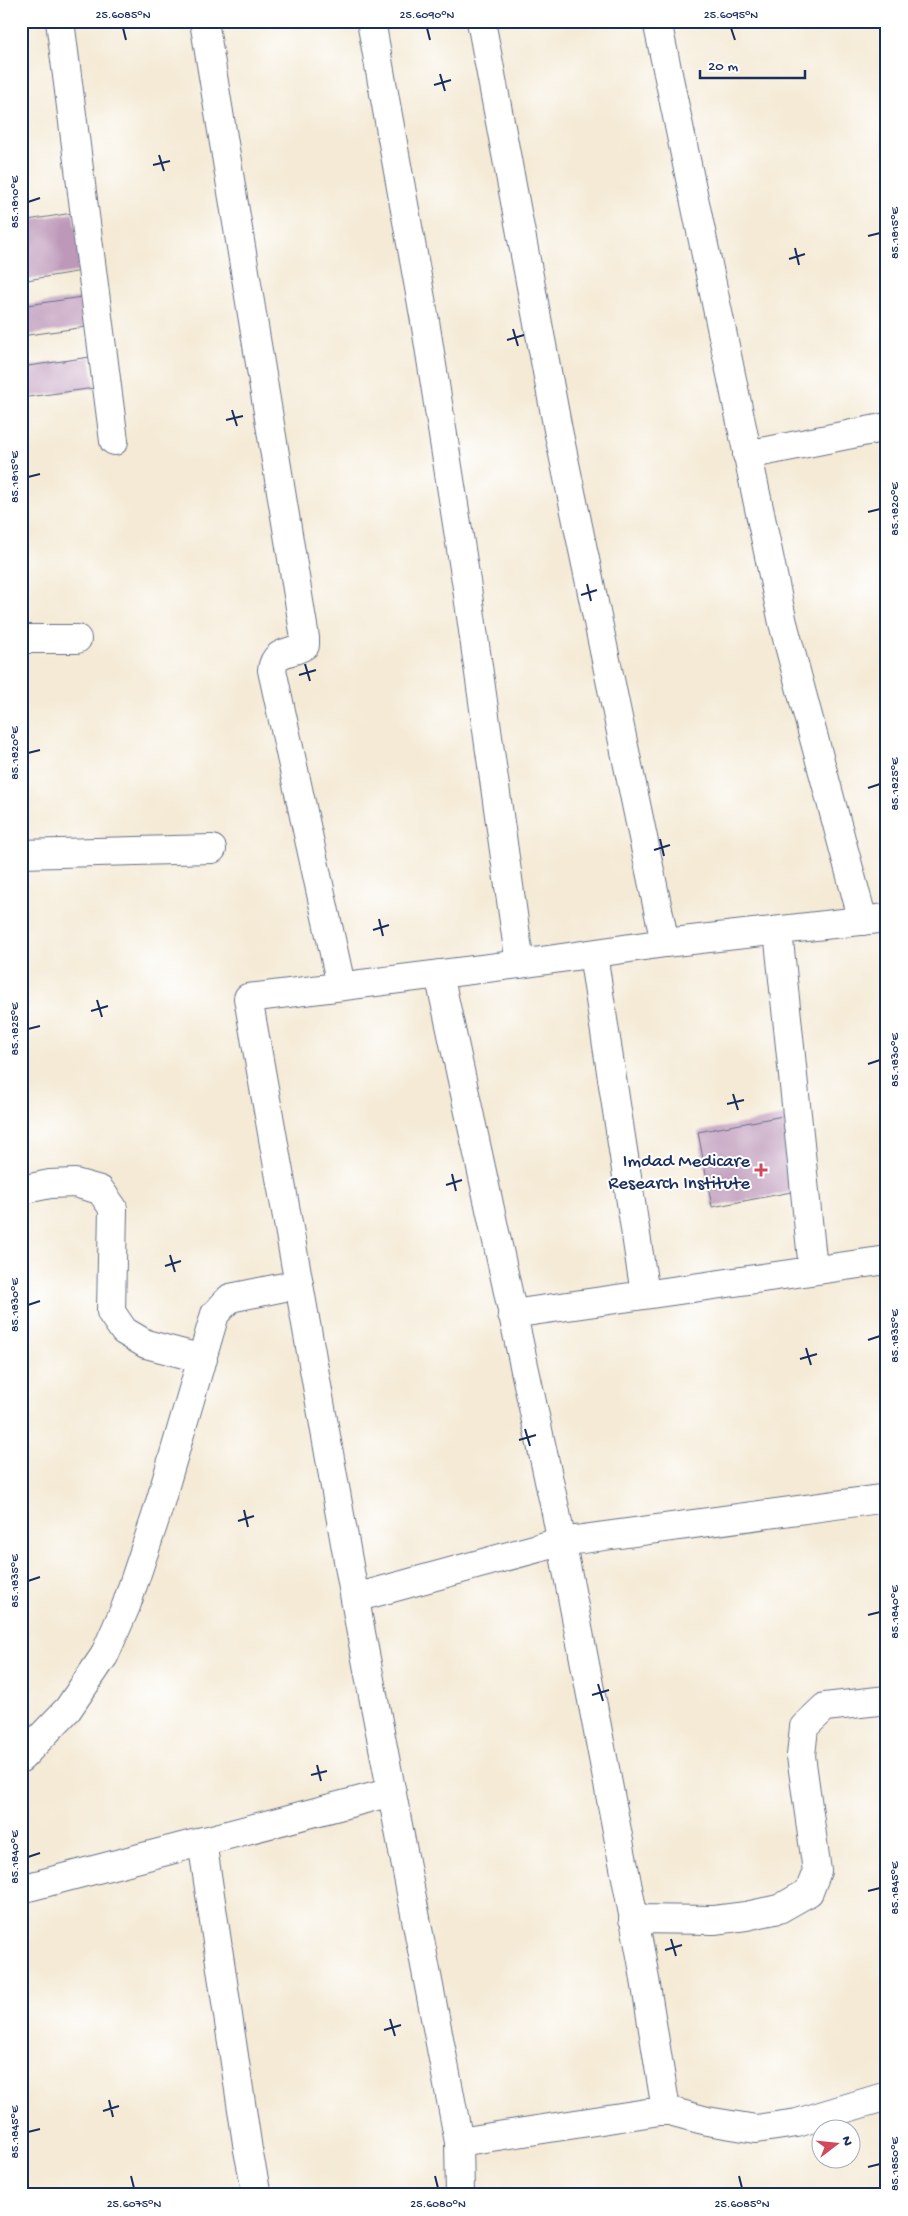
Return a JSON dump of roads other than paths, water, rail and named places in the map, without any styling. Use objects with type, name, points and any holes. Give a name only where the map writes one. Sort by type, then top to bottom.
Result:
[{"type":"street","points":[[60,21],[114,441]]},
{"type":"street","points":[[204,21],[305,638],[305,644],[300,648],[278,656],[273,661],[272,670],[341,985]]},
{"type":"street","points":[[370,21],[426,331],[467,591],[520,964]]},
{"type":"street","points":[[482,21],[558,430],[665,943]]},
{"type":"street","points":[[460,2195],[459,2142],[355,1598],[248,998],[520,964],[665,943],[875,919],[783,623],[657,21]]},
{"type":"street","points":[[747,455],[887,428]]},
{"type":"street","points":[[21,639],[77,639]]},
{"type":"street","points":[[21,854],[212,849]]},
{"type":"street","points":[[778,931],[813,1270]]},
{"type":"street","points":[[593,954],[646,1294]]},
{"type":"street","points":[[439,974],[560,1542],[642,1961],[666,2110]]},
{"type":"street","points":[[21,1190],[50,1184],[75,1183],[100,1190],[113,1208],[111,1312],[124,1331],[146,1344],[203,1359]]},
{"type":"street","points":[[512,1314],[887,1260]]},
{"type":"street","points":[[21,1758],[68,1709],[104,1656],[126,1606],[156,1516],[215,1314],[230,1298],[299,1284]]},
{"type":"street","points":[[355,1598],[560,1542],[887,1498]]},
{"type":"street","points":[[633,1919],[714,1920],[746,1916],[779,1909],[809,1892],[817,1871],[801,1756],[804,1727],[825,1707],[887,1700]]},
{"type":"street","points":[[21,1889],[392,1792]]},
{"type":"street","points":[[202,1841],[248,2150],[257,2195]]},
{"type":"street","points":[[459,2142],[666,2110],[707,2121],[756,2129],[797,2123],[887,2096]]},
{"type":"place","name":"Imdad Medicare Research Institute","points":[[761,1170]]}]
